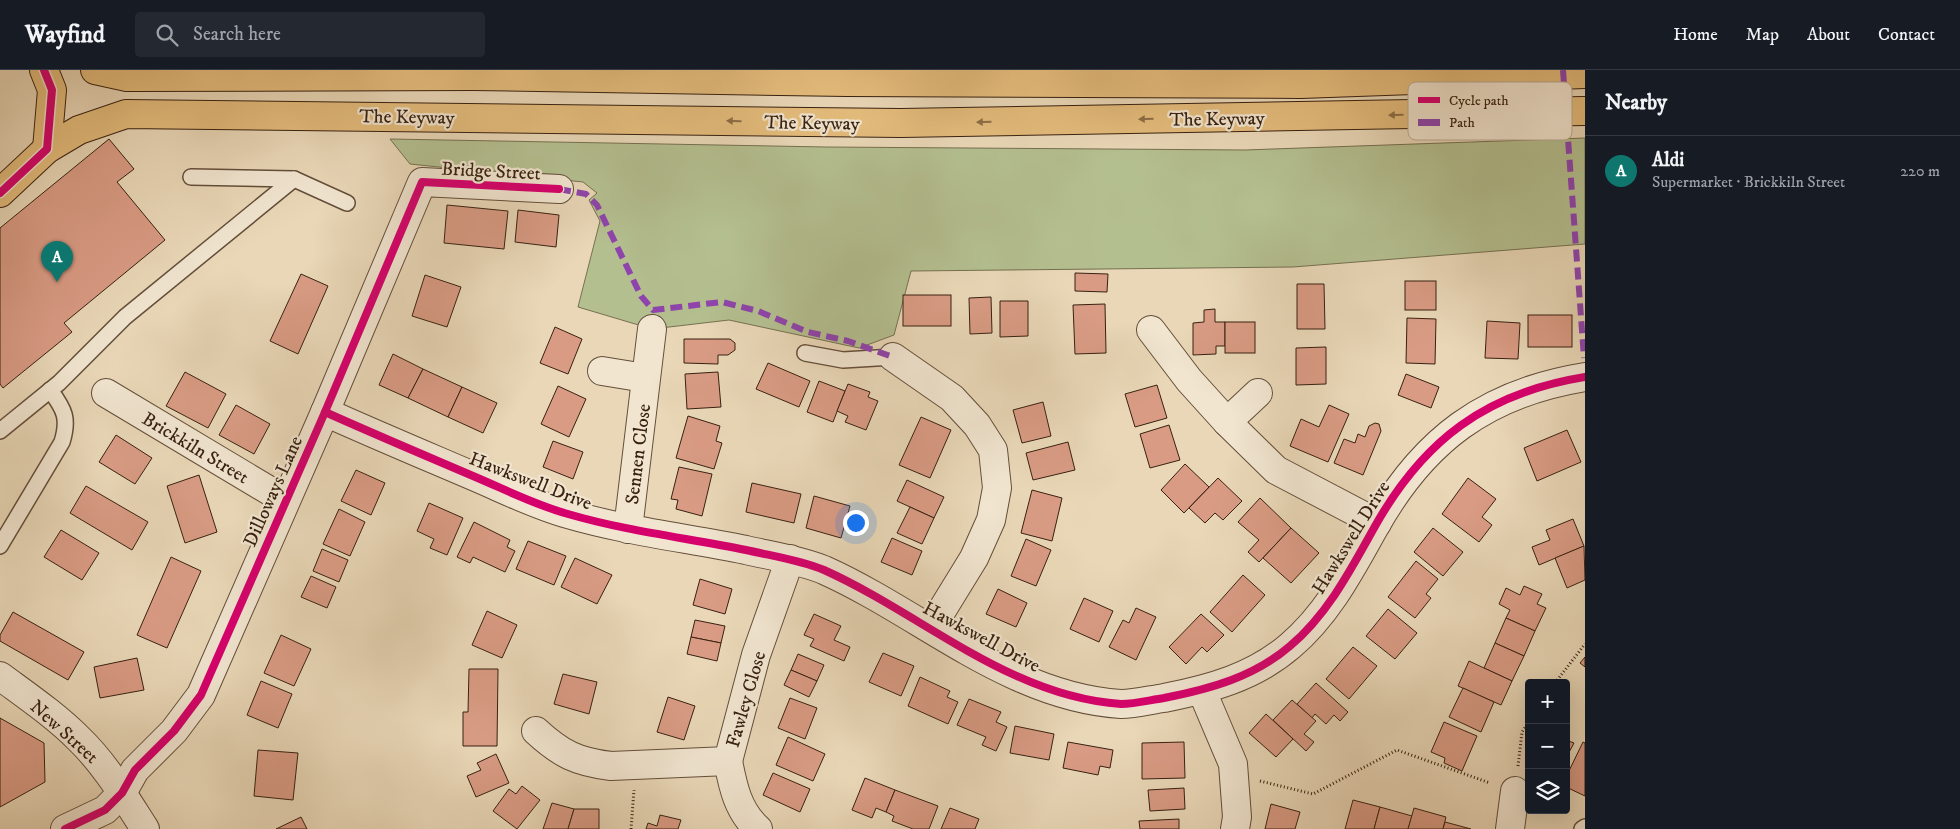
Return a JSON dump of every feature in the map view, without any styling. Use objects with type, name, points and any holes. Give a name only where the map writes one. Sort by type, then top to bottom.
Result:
[{"type":"highway","points":[[44,70],[52,90],[47,149]]},
{"type":"highway","name":"The Keyway","points":[[95,70],[127,77],[338,78],[473,76],[857,82],[1301,84],[1585,74]]},
{"type":"highway","points":[[338,78],[339,116]]},
{"type":"highway","name":"The Keyway","points":[[1572,112],[1585,112]]},
{"type":"highway","name":"The Keyway","points":[[0,194],[47,149],[80,130],[126,114],[901,123],[1408,115]]},
{"type":"street","name":"Bridge Street","points":[[422,182],[559,189]]},
{"type":"street","name":"Dilloways Lane","points":[[65,829],[105,810],[122,793],[135,770],[174,731],[201,695],[325,412],[422,182]]},
{"type":"street","name":"Sennen Close","points":[[628,529],[652,329]]},
{"type":"street","points":[[1151,330],[1189,380],[1227,422],[1276,470],[1377,523]]},
{"type":"street","points":[[893,357],[952,398],[976,425],[993,450],[997,488],[991,520],[974,558],[931,628]]},
{"type":"street","name":"Sennen Close","points":[[602,371],[646,378]]},
{"type":"street","name":"Hawkswell Drive","points":[[325,412],[517,495],[564,513],[628,529],[708,542],[790,559],[822,570],[931,628],[1000,669],[1059,694],[1121,704],[1202,691],[1228,682],[1266,664],[1299,638],[1318,619],[1356,563],[1377,523],[1416,465],[1436,443],[1469,419],[1521,392],[1558,381],[1585,377]]},
{"type":"street","name":"Brickkiln Street","points":[[106,392],[285,500]]},
{"type":"street","points":[[1227,422],[1258,393]]},
{"type":"street","name":"Fawley Close","points":[[536,731],[557,750],[573,758],[595,764],[634,765],[728,761],[756,655],[790,559]]},
{"type":"street","name":"New Street","points":[[0,676],[58,720],[80,740],[103,765],[122,793]]},
{"type":"street","points":[[1202,691],[1233,764],[1237,817],[1235,829]]},
{"type":"street","points":[[728,761],[738,803],[750,822],[758,829]]},
{"type":"street","points":[[1510,829],[1515,791]]},
{"type":"street","points":[[122,793],[145,829]]},
{"type":"lane","points":[[191,177],[294,179],[347,203]]},
{"type":"lane","points":[[0,431],[50,390],[125,317],[294,179]]},
{"type":"lane","points":[[804,353],[842,360],[893,357]]},
{"type":"lane","points":[[0,546],[62,442],[67,426],[65,415],[50,390]]},
{"type":"lane","points":[[1582,829],[1585,826]]},
{"type":"path","points":[[1559,679],[1585,644]]},
{"type":"path","points":[[1233,774],[1313,794],[1397,750],[1515,791],[1522,732],[1528,724]]},
{"type":"path","points":[[631,829],[634,765]]},
{"type":"green space","points":[[1572,138],[1585,138],[1585,244],[1293,267],[911,271],[894,335],[859,348],[729,320],[652,329],[578,307],[600,221],[589,200],[597,193],[583,182],[410,164],[390,139],[826,147],[1245,150],[1572,140]]},
{"type":"building","points":[[109,139],[134,169],[117,182],[165,240],[64,323],[72,332],[3,388],[0,384],[0,228]]},
{"type":"building","points":[[447,205],[508,211],[504,249],[444,243]]},
{"type":"building","points":[[518,210],[559,215],[556,247],[515,242]]},
{"type":"building","points":[[1075,273],[1108,274],[1107,292],[1075,291]]},
{"type":"building","points":[[301,274],[328,286],[298,354],[270,341]]},
{"type":"building","points":[[425,275],[461,287],[447,327],[412,316]]},
{"type":"building","points":[[1405,281],[1436,281],[1436,310],[1405,310]]},
{"type":"building","points":[[1297,284],[1324,284],[1325,329],[1297,329]]},
{"type":"building","points":[[903,295],[951,295],[951,326],[903,326]]},
{"type":"building","points":[[991,297],[992,333],[970,334],[969,298]]},
{"type":"building","points":[[1000,301],[1028,301],[1028,336],[1000,337]]},
{"type":"building","points":[[1105,304],[1106,353],[1075,354],[1073,305]]},
{"type":"building","points":[[1215,309],[1215,322],[1225,322],[1225,346],[1216,346],[1216,354],[1193,355],[1193,323],[1204,322],[1204,310]]},
{"type":"building","points":[[1528,315],[1572,315],[1572,347],[1528,347]]},
{"type":"building","points":[[1407,318],[1436,319],[1435,364],[1406,363]]},
{"type":"building","points":[[1487,321],[1520,323],[1518,359],[1485,358]]},
{"type":"building","points":[[1225,322],[1255,322],[1255,353],[1225,353]]},
{"type":"building","points":[[555,327],[582,339],[568,374],[540,363]]},
{"type":"building","points":[[684,339],[730,339],[735,343],[735,350],[728,355],[718,355],[718,364],[684,363]]},
{"type":"building","points":[[1326,347],[1326,384],[1296,385],[1296,348]]},
{"type":"building","points":[[393,354],[423,369],[408,398],[379,385]]},
{"type":"building","points":[[768,363],[810,381],[799,407],[756,389]]},
{"type":"building","points":[[423,369],[462,387],[448,417],[408,398]]},
{"type":"building","points":[[185,372],[226,394],[208,428],[166,406]]},
{"type":"building","points":[[718,372],[721,407],[687,409],[685,374]]},
{"type":"building","points":[[1406,374],[1439,387],[1431,408],[1398,395]]},
{"type":"building","points":[[819,381],[845,391],[833,422],[807,412]]},
{"type":"building","points":[[848,384],[870,392],[868,397],[878,401],[866,430],[845,422],[848,416],[837,411]]},
{"type":"building","points":[[1157,385],[1167,418],[1135,427],[1125,394]]},
{"type":"building","points":[[558,386],[586,399],[569,437],[541,424]]},
{"type":"building","points":[[462,387],[497,403],[483,433],[448,417]]},
{"type":"building","points":[[1043,402],[1051,436],[1022,443],[1013,410]]},
{"type":"building","points":[[236,405],[270,424],[254,454],[219,435]]},
{"type":"building","points":[[1329,405],[1349,414],[1328,462],[1290,446],[1301,419],[1319,427]]},
{"type":"building","points":[[688,416],[720,426],[716,441],[722,443],[714,469],[676,458]]},
{"type":"building","points":[[921,417],[951,430],[930,478],[899,465]]},
{"type":"building","points":[[1375,423],[1379,424],[1381,431],[1363,475],[1334,463],[1344,439],[1355,443],[1358,434],[1365,437],[1369,426]]},
{"type":"building","points":[[1169,425],[1180,460],[1150,468],[1140,434]]},
{"type":"building","points":[[1567,430],[1581,462],[1537,481],[1524,448]]},
{"type":"building","points":[[116,435],[152,458],[135,484],[99,462]]},
{"type":"building","points":[[553,441],[583,452],[573,479],[543,467]]},
{"type":"building","points":[[1068,442],[1075,470],[1033,480],[1026,453]]},
{"type":"building","points":[[1185,464],[1209,487],[1184,513],[1161,490]]},
{"type":"building","points":[[679,467],[712,474],[702,516],[676,509],[678,500],[671,499]]},
{"type":"building","points":[[356,470],[385,483],[371,515],[341,501]]},
{"type":"building","points":[[199,475],[217,532],[185,543],[167,486]]},
{"type":"building","points":[[1218,478],[1242,501],[1223,520],[1215,513],[1205,523],[1189,508]]},
{"type":"building","points":[[1468,478],[1496,499],[1482,517],[1492,525],[1479,542],[1442,514]]},
{"type":"building","points":[[907,480],[944,497],[934,518],[897,501]]},
{"type":"building","points":[[752,483],[801,494],[794,523],[746,512]]},
{"type":"building","points":[[86,486],[148,522],[132,550],[70,513]]},
{"type":"building","points":[[1032,490],[1062,498],[1052,541],[1021,533]]},
{"type":"building","points":[[814,496],[850,506],[841,538],[806,528]]},
{"type":"building","points":[[1260,498],[1291,528],[1259,562],[1248,552],[1259,540],[1238,522]]},
{"type":"building","points":[[429,503],[463,518],[447,555],[430,548],[434,539],[417,531]]},
{"type":"building","points":[[910,507],[934,518],[922,544],[897,533]]},
{"type":"building","points":[[339,509],[365,522],[350,556],[323,544]]},
{"type":"building","points":[[1573,519],[1584,546],[1539,565],[1532,547],[1550,540],[1546,530]]},
{"type":"building","points":[[474,522],[510,540],[507,547],[515,551],[505,572],[473,557],[470,563],[457,557]]},
{"type":"building","points":[[1291,528],[1319,553],[1291,583],[1263,558]]},
{"type":"building","points":[[1433,528],[1463,552],[1443,576],[1414,552]]},
{"type":"building","points":[[61,530],[99,553],[82,580],[44,557]]},
{"type":"building","points":[[892,538],[922,551],[912,575],[881,562]]},
{"type":"building","points":[[1026,539],[1051,550],[1036,586],[1011,576]]},
{"type":"building","points":[[528,541],[566,556],[554,585],[516,569]]},
{"type":"building","points":[[1584,546],[1585,580],[1567,588],[1555,558]]},
{"type":"building","points":[[322,549],[348,560],[339,582],[313,571]]},
{"type":"building","points":[[171,557],[201,571],[167,648],[137,635]]},
{"type":"building","points":[[575,558],[612,575],[597,604],[561,587]]},
{"type":"building","points":[[1416,561],[1438,579],[1426,594],[1431,598],[1415,618],[1388,597]]},
{"type":"building","points":[[1243,575],[1265,595],[1232,632],[1210,612]]},
{"type":"building","points":[[311,576],[336,587],[327,608],[301,597]]},
{"type":"building","points":[[700,579],[732,589],[725,614],[693,605]]},
{"type":"building","points":[[1524,586],[1542,594],[1537,604],[1546,608],[1535,631],[1506,618],[1510,610],[1499,604],[1506,588],[1520,595]]},
{"type":"building","points":[[998,589],[1027,603],[1016,627],[986,614]]},
{"type":"building","points":[[1084,598],[1113,611],[1099,642],[1070,629]]},
{"type":"building","points":[[1136,608],[1156,617],[1136,660],[1109,647],[1123,620],[1129,623]]},
{"type":"building","points":[[1388,609],[1417,633],[1395,659],[1366,636]]},
{"type":"building","points":[[487,611],[517,625],[502,658],[472,645]]},
{"type":"building","points":[[13,612],[84,652],[68,680],[0,641],[0,635]]},
{"type":"building","points":[[814,614],[841,626],[834,640],[850,647],[844,661],[810,646],[814,639],[804,635]]},
{"type":"building","points":[[1201,614],[1224,635],[1207,652],[1202,647],[1186,664],[1169,647]]},
{"type":"building","points":[[1506,618],[1535,631],[1524,656],[1495,643]]},
{"type":"building","points":[[695,620],[725,626],[721,643],[691,637]]},
{"type":"building","points":[[281,635],[311,649],[294,686],[264,673]]},
{"type":"building","points":[[691,637],[721,643],[717,661],[687,654]]},
{"type":"building","points":[[1495,643],[1524,656],[1512,681],[1484,668]]},
{"type":"building","points":[[1353,647],[1377,666],[1349,699],[1326,679]]},
{"type":"building","points":[[883,653],[914,666],[901,696],[869,682]]},
{"type":"building","points":[[798,654],[824,665],[817,681],[791,670]]},
{"type":"building","points":[[1585,657],[1585,667],[1580,663]]},
{"type":"building","points":[[137,658],[144,690],[100,698],[94,667]]},
{"type":"building","points":[[1469,661],[1512,681],[1501,705],[1458,686]]},
{"type":"building","points":[[469,669],[498,669],[497,746],[463,746],[463,712],[468,712]]},
{"type":"building","points":[[791,670],[817,681],[809,697],[784,685]]},
{"type":"building","points":[[563,674],[597,682],[589,714],[554,704]]},
{"type":"building","points":[[920,677],[950,691],[947,697],[958,702],[948,724],[908,706]]},
{"type":"building","points":[[261,681],[292,694],[278,728],[247,715]]},
{"type":"building","points":[[1316,683],[1348,712],[1340,721],[1334,715],[1326,724],[1315,714],[1312,718],[1297,704]]},
{"type":"building","points":[[1463,688],[1494,702],[1481,732],[1449,717]]},
{"type":"building","points":[[668,697],[695,706],[684,740],[657,732]]},
{"type":"building","points":[[790,698],[817,708],[805,739],[778,728]]},
{"type":"building","points":[[969,699],[1001,712],[996,722],[1007,727],[996,751],[982,745],[986,737],[957,725]]},
{"type":"building","points":[[1292,700],[1316,721],[1304,734],[1314,742],[1306,751],[1273,720]]},
{"type":"building","points":[[1266,714],[1293,739],[1276,757],[1249,733]]},
{"type":"building","points":[[0,718],[44,743],[45,782],[0,807]]},
{"type":"building","points":[[1444,722],[1477,736],[1462,771],[1444,763],[1445,758],[1431,752]]},
{"type":"building","points":[[1015,726],[1054,734],[1049,760],[1010,753]]},
{"type":"building","points":[[788,737],[825,754],[813,781],[776,765]]},
{"type":"building","points":[[1068,742],[1113,750],[1110,768],[1100,766],[1098,775],[1063,768]]},
{"type":"building","points":[[1184,742],[1185,778],[1142,779],[1142,743]]},
{"type":"building","points":[[1570,742],[1574,743],[1570,750]]},
{"type":"building","points":[[1583,742],[1585,743],[1585,796],[1570,789],[1570,769]]},
{"type":"building","points":[[258,750],[298,753],[293,800],[254,796]]},
{"type":"building","points":[[496,754],[509,783],[476,797],[467,776],[481,770],[477,763]]},
{"type":"building","points":[[773,773],[810,789],[800,812],[763,795]]},
{"type":"building","points":[[865,778],[895,790],[886,812],[876,808],[872,818],[852,810]]},
{"type":"building","points":[[522,786],[540,800],[517,829],[493,811],[509,789],[516,794]]},
{"type":"building","points":[[1184,788],[1185,809],[1150,811],[1148,790]]},
{"type":"building","points":[[895,790],[938,806],[929,829],[913,829],[892,821],[894,816],[886,812]]},
{"type":"building","points":[[1353,800],[1380,807],[1374,829],[1345,829]]},
{"type":"building","points":[[552,803],[574,809],[568,829],[543,829]]},
{"type":"building","points":[[1271,804],[1300,812],[1295,829],[1265,829]]},
{"type":"building","points":[[1380,807],[1412,816],[1408,829],[1374,829]]},
{"type":"building","points":[[950,808],[979,819],[975,829],[941,829]]},
{"type":"building","points":[[1414,808],[1446,817],[1443,829],[1408,829]]},
{"type":"building","points":[[574,809],[599,809],[599,829],[568,829]]},
{"type":"building","points":[[660,815],[681,820],[678,829],[646,829],[648,823],[657,826]]},
{"type":"building","points":[[301,817],[307,829],[276,829]]},
{"type":"building","points":[[1179,819],[1179,829],[1140,829],[1139,821]]},
{"type":"building","points":[[1445,822],[1471,829],[1443,829]]},
{"type":"marked path","points":[[1563,70],[1564,82]]},
{"type":"marked path","points":[[1568,140],[1584,358]]},
{"type":"marked path","points":[[559,189],[586,194],[597,205],[641,296],[653,310],[722,302],[758,311],[808,332],[848,341],[893,357]]},
{"type":"cycle path","points":[[0,193],[47,149],[52,90],[44,70]]},
{"type":"cycle path","points":[[65,829],[105,810],[122,793],[135,770],[174,731],[201,695],[325,412],[422,182],[559,189]]},
{"type":"cycle path","points":[[325,412],[556,510],[612,525],[796,561],[824,570],[860,588],[1004,670],[1042,686],[1080,698],[1121,704],[1164,698],[1215,686],[1246,674],[1276,657],[1316,620],[1338,590],[1393,497],[1436,446],[1461,426],[1488,409],[1517,395],[1550,384],[1585,377]]},
{"type":"place","name":"Aldi","points":[[57,282]]}]
